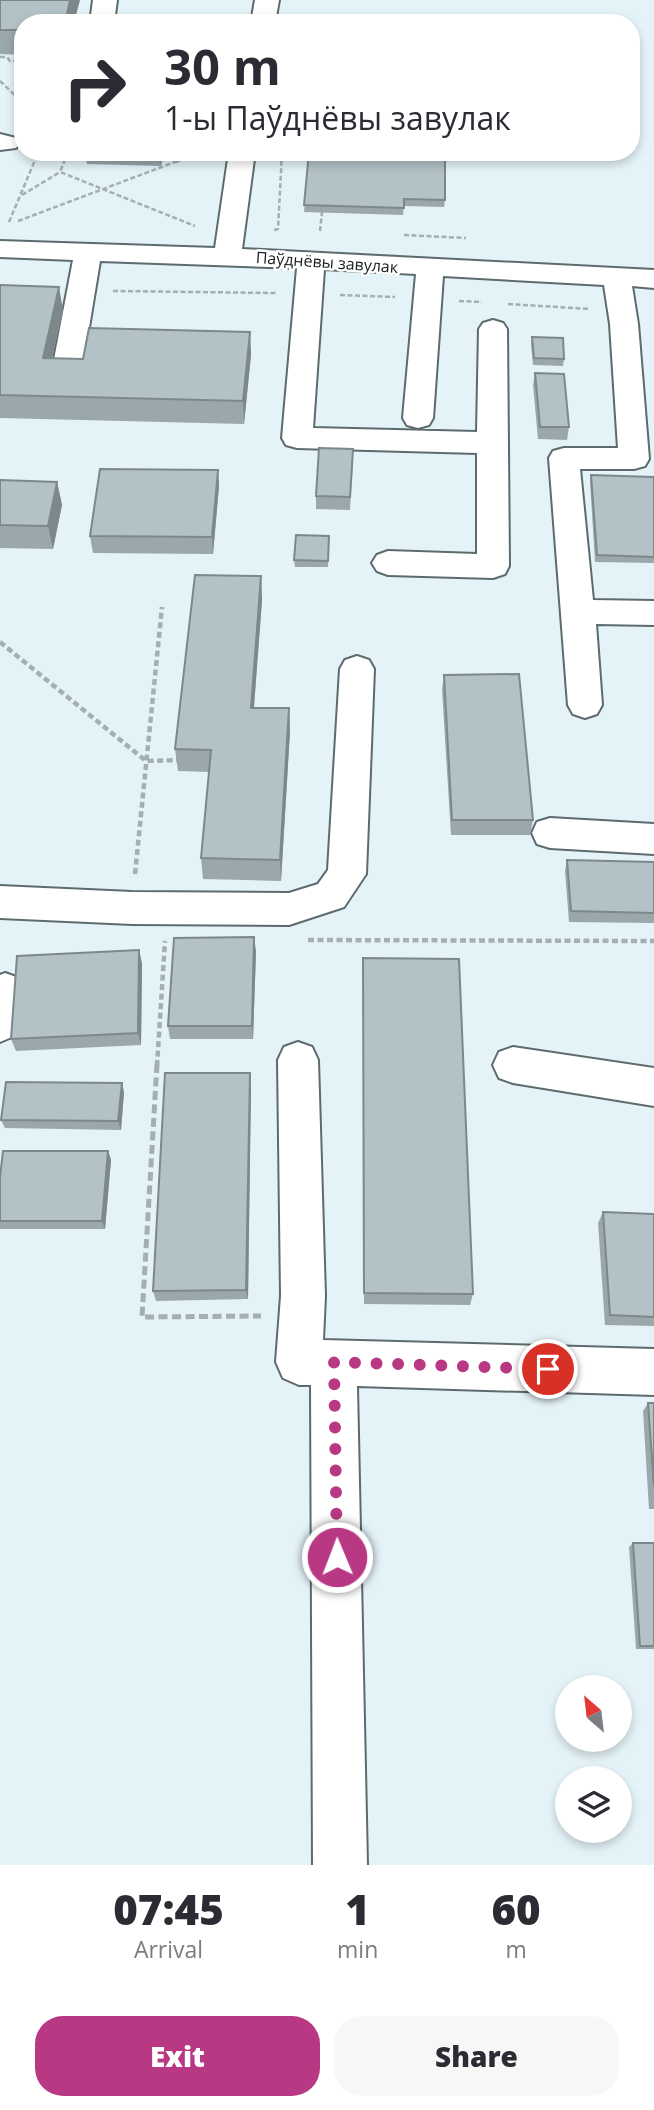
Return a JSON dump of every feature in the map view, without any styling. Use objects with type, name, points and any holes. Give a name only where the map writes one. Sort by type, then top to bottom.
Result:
[{"type":"street","points":[[228,256],[241,161]]},
{"type":"street","name":"Паўднёвы завулак","points":[[0,248],[228,256],[654,279]]},
{"type":"street","points":[[67,370],[88,253]]},
{"type":"street","points":[[310,261],[297,438],[492,443]]},
{"type":"street","points":[[418,418],[430,268]]},
{"type":"street","points":[[585,705],[564,458],[644,459],[617,278]]},
{"type":"street","points":[[388,563],[493,566],[493,329]]},
{"type":"street","points":[[578,612],[654,613]]},
{"type":"street","points":[[0,902],[132,908],[289,909],[331,896],[347,874],[357,669]]},
{"type":"street","points":[[550,833],[654,839]]},
{"type":"street","points":[[298,1060],[302,1316],[299,1362],[654,1372]]},
{"type":"street","points":[[513,1065],[654,1087]]},
{"type":"street","points":[[334,1362],[340,1865]]},
{"type":"path","points":[[0,81],[14,94]]},
{"type":"path","points":[[35,161],[7,226],[101,187],[175,162]]},
{"type":"path","points":[[22,195],[60,172],[64,161]]},
{"type":"path","points":[[270,230],[278,229],[282,161]]},
{"type":"path","points":[[60,172],[201,229]]},
{"type":"path","points":[[320,231],[322,212]]},
{"type":"path","points":[[80,291],[308,294]]},
{"type":"path","points":[[132,908],[162,607]]},
{"type":"path","points":[[0,642],[146,761],[179,760]]},
{"type":"path","points":[[151,940],[179,940]]},
{"type":"path","points":[[165,940],[142,1317],[302,1316]]},
{"type":"path","points":[[304,940],[654,941]]},
{"type":"building","points":[[0,0],[70,0],[67,14],[14,14],[14,30],[0,30]]},
{"type":"building","points":[[308,161],[445,161],[445,200],[404,199],[404,208],[304,205]]},
{"type":"building","points":[[0,285],[59,287],[43,358],[83,359],[89,328],[250,332],[243,401],[0,395]]},
{"type":"building","points":[[532,337],[563,338],[564,359],[534,358]]},
{"type":"building","points":[[535,373],[564,374],[569,427],[540,427]]},
{"type":"building","points":[[319,448],[353,449],[350,497],[316,496]]},
{"type":"building","points":[[100,469],[218,470],[212,537],[90,536]]},
{"type":"building","points":[[591,475],[654,477],[654,557],[597,555]]},
{"type":"building","points":[[0,480],[57,482],[48,526],[0,525]]},
{"type":"building","points":[[296,535],[329,536],[328,561],[294,560]]},
{"type":"building","points":[[195,575],[261,576],[251,708],[289,708],[280,860],[201,858],[211,750],[175,749]]},
{"type":"building","points":[[519,674],[533,820],[452,820],[444,675]]},
{"type":"building","points":[[567,860],[654,862],[654,913],[571,911]]},
{"type":"building","points":[[254,937],[252,1026],[168,1026],[174,938]]},
{"type":"building","points":[[139,950],[138,1033],[11,1039],[17,956]]},
{"type":"building","points":[[363,958],[459,959],[473,1294],[364,1293]]},
{"type":"building","points":[[165,1073],[250,1073],[246,1290],[153,1291]]},
{"type":"building","points":[[6,1082],[122,1083],[118,1121],[1,1120]]},
{"type":"building","points":[[3,1151],[108,1151],[102,1221],[0,1221]]},
{"type":"building","points":[[603,1212],[654,1214],[654,1317],[610,1315]]},
{"type":"building","points":[[648,1403],[654,1403],[654,1486]]},
{"type":"building","points":[[633,1543],[654,1543],[654,1646],[640,1646]]},
{"type":"route","points":[[337,1557],[334,1362],[548,1369]]}]
